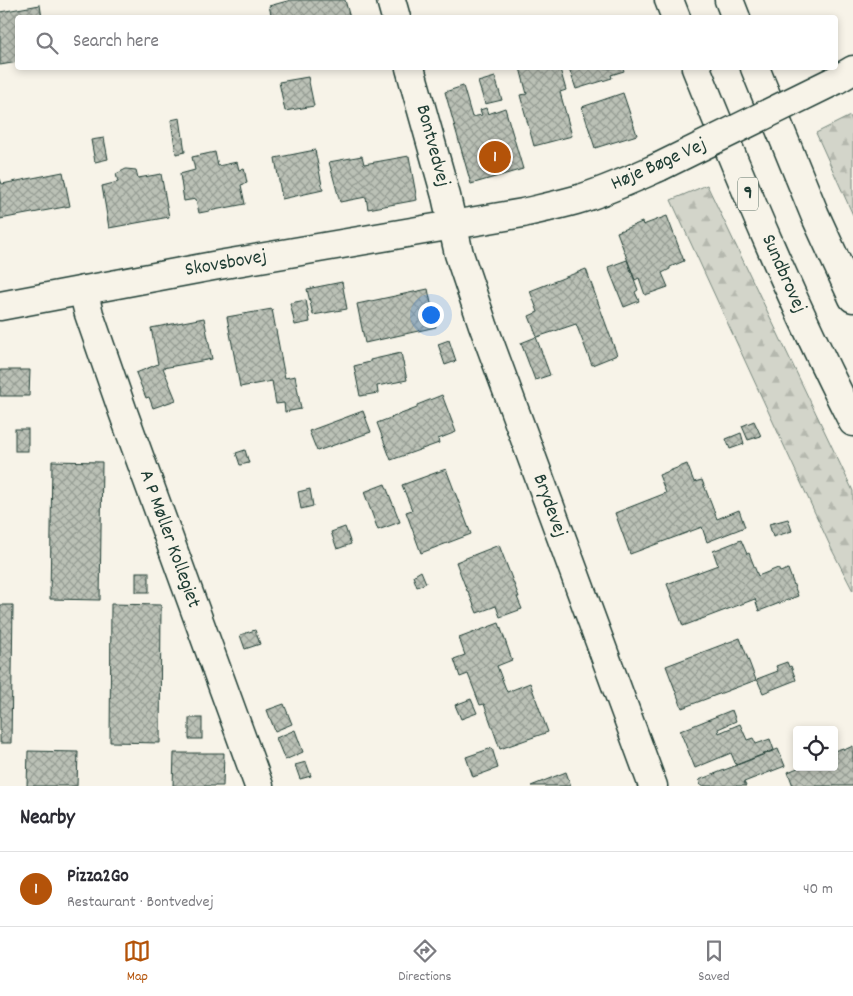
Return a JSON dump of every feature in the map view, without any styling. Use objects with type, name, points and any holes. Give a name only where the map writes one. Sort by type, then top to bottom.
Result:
[{"type":"street","points":[[392,0],[395,15]]},
{"type":"street","points":[[669,0],[675,15]]},
{"type":"street","points":[[730,0],[737,15]]},
{"type":"street","points":[[735,0],[738,15]]},
{"type":"street","name":"Bontvedvej","points":[[411,70],[446,196],[452,225]]},
{"type":"street","name":"Sundbrovej","points":[[697,70],[785,280],[853,422]]},
{"type":"street","points":[[756,70],[815,215],[853,298]]},
{"type":"street","name":"Høje Bøge Vej","points":[[452,225],[490,220],[553,207],[620,184],[659,167],[844,75]]},
{"type":"street","name":"Skovsbovej","points":[[0,306],[222,264],[452,225]]},
{"type":"street","name":"Brydevej","points":[[452,225],[459,254],[483,325],[653,786]]},
{"type":"street","name":"A P Møller Kollegiet","points":[[83,290],[122,412],[259,786]]},
{"type":"green space","points":[[850,116],[853,122],[853,215],[816,133]]},
{"type":"green space","points":[[707,185],[853,491],[853,591],[832,550],[671,200]]},
{"type":"building","points":[[291,0],[345,0],[349,15],[271,15],[269,6]]},
{"type":"building","points":[[40,5],[42,15],[15,15],[15,62],[0,65],[0,12]]},
{"type":"building","points":[[521,70],[560,70],[566,90],[560,92],[572,136],[534,146],[520,95],[527,94]]},
{"type":"building","points":[[570,70],[624,70],[611,75],[612,78],[576,89]]},
{"type":"building","points":[[308,77],[314,106],[285,111],[279,82]]},
{"type":"building","points":[[495,77],[502,100],[485,104],[478,82]]},
{"type":"building","points":[[463,86],[472,117],[482,115],[480,110],[486,108],[488,114],[505,108],[523,169],[471,184],[445,92]]},
{"type":"building","points":[[623,93],[637,135],[595,148],[582,107]]},
{"type":"building","points":[[180,118],[185,152],[176,154],[171,120]]},
{"type":"building","points":[[104,138],[108,159],[95,162],[91,140]]},
{"type":"building","points":[[315,150],[323,190],[282,199],[275,158]]},
{"type":"building","points":[[215,152],[218,166],[237,162],[239,170],[244,168],[247,183],[241,185],[245,204],[199,213],[196,199],[184,201],[180,174],[195,170],[192,157]]},
{"type":"building","points":[[362,156],[364,164],[409,156],[417,200],[368,209],[366,197],[340,202],[329,162]]},
{"type":"building","points":[[126,169],[136,170],[138,178],[161,174],[169,217],[109,228],[102,186],[118,182],[116,174]]},
{"type":"building","points":[[63,172],[70,206],[0,219],[0,179],[2,184]]},
{"type":"building","points":[[667,216],[684,261],[662,273],[668,287],[645,295],[639,278],[635,280],[617,232],[642,222],[643,225]]},
{"type":"building","points":[[627,260],[638,290],[635,292],[639,301],[624,307],[608,267]]},
{"type":"building","points":[[586,269],[617,355],[592,365],[576,324],[537,337],[529,316],[538,312],[530,291]]},
{"type":"building","points":[[342,282],[347,309],[313,315],[307,289]]},
{"type":"building","points":[[428,289],[436,327],[365,343],[357,304]]},
{"type":"building","points":[[306,300],[310,322],[295,325],[290,303]]},
{"type":"building","points":[[272,309],[285,378],[295,376],[301,409],[285,412],[284,403],[276,404],[272,381],[240,387],[227,317]]},
{"type":"building","points":[[204,318],[212,359],[163,368],[176,400],[153,408],[149,397],[146,398],[136,373],[158,364],[151,328]]},
{"type":"building","points":[[536,337],[550,375],[535,380],[521,343]]},
{"type":"building","points":[[449,340],[456,361],[445,365],[438,344]]},
{"type":"building","points":[[401,353],[407,380],[377,386],[378,393],[360,396],[354,366],[370,362],[370,360]]},
{"type":"building","points":[[0,370],[30,370],[29,396],[0,396]]},
{"type":"building","points":[[442,395],[456,432],[438,439],[439,443],[391,460],[377,423],[417,408],[417,405]]},
{"type":"building","points":[[363,411],[371,432],[317,451],[309,431]]},
{"type":"building","points":[[754,421],[761,436],[748,440],[742,426]]},
{"type":"building","points":[[15,429],[28,429],[28,451],[15,451]]},
{"type":"building","points":[[741,433],[744,444],[730,449],[726,439]]},
{"type":"building","points":[[245,450],[249,463],[240,465],[236,453]]},
{"type":"building","points":[[52,461],[102,462],[100,600],[50,599]]},
{"type":"building","points":[[687,464],[694,482],[702,480],[717,519],[739,510],[745,527],[707,542],[702,527],[630,554],[615,513],[666,493],[659,475]]},
{"type":"building","points":[[446,469],[471,534],[421,553],[406,512],[412,510],[402,485]]},
{"type":"building","points":[[385,484],[400,522],[378,530],[364,492]]},
{"type":"building","points":[[310,489],[313,506],[301,509],[298,492]]},
{"type":"building","points":[[788,519],[792,531],[773,537],[769,524]]},
{"type":"building","points":[[345,527],[351,544],[337,549],[331,532]]},
{"type":"building","points":[[741,540],[747,554],[749,553],[758,576],[778,568],[780,572],[788,569],[798,596],[759,611],[755,599],[683,626],[667,584],[718,565],[713,551]]},
{"type":"building","points":[[499,545],[522,609],[500,617],[496,606],[477,613],[456,562]]},
{"type":"building","points":[[421,571],[426,583],[417,587],[413,576]]},
{"type":"building","points":[[136,572],[149,572],[149,592],[136,592]]},
{"type":"building","points":[[111,604],[161,605],[160,743],[110,742]]},
{"type":"building","points":[[0,605],[13,605],[11,743],[0,743]]},
{"type":"building","points":[[499,623],[512,660],[497,666],[507,692],[530,683],[548,732],[500,749],[484,704],[480,705],[468,674],[460,677],[454,659],[465,655],[459,638]]},
{"type":"building","points":[[255,630],[260,644],[245,649],[240,635]]},
{"type":"building","points":[[740,638],[756,680],[682,708],[666,666]]},
{"type":"building","points":[[787,662],[789,667],[791,666],[796,680],[763,693],[757,679],[778,671],[776,666]]},
{"type":"building","points":[[471,699],[477,713],[461,719],[455,705]]},
{"type":"building","points":[[284,704],[292,724],[275,731],[267,710]]},
{"type":"building","points":[[732,710],[736,721],[718,729],[719,733],[740,724],[747,740],[753,738],[756,744],[770,739],[774,750],[736,765],[731,753],[695,768],[680,731]]},
{"type":"building","points":[[189,718],[202,718],[202,739],[189,739]]},
{"type":"building","points":[[295,730],[303,752],[285,760],[276,738]]},
{"type":"building","points":[[853,746],[853,786],[793,786],[788,772],[793,770],[838,771],[838,750],[843,748],[844,750]]},
{"type":"building","points":[[492,748],[498,768],[473,777],[466,757]]},
{"type":"building","points":[[778,749],[785,766],[744,782],[746,786],[701,786],[699,780]]},
{"type":"building","points":[[28,751],[78,752],[77,786],[27,786]]},
{"type":"building","points":[[174,753],[224,753],[223,786],[173,786]]},
{"type":"building","points":[[306,762],[311,776],[300,779],[295,765]]},
{"type":"building","points":[[566,772],[571,786],[531,786]]},
{"type":"place","name":"Pizza2Go","points":[[495,157]]}]
